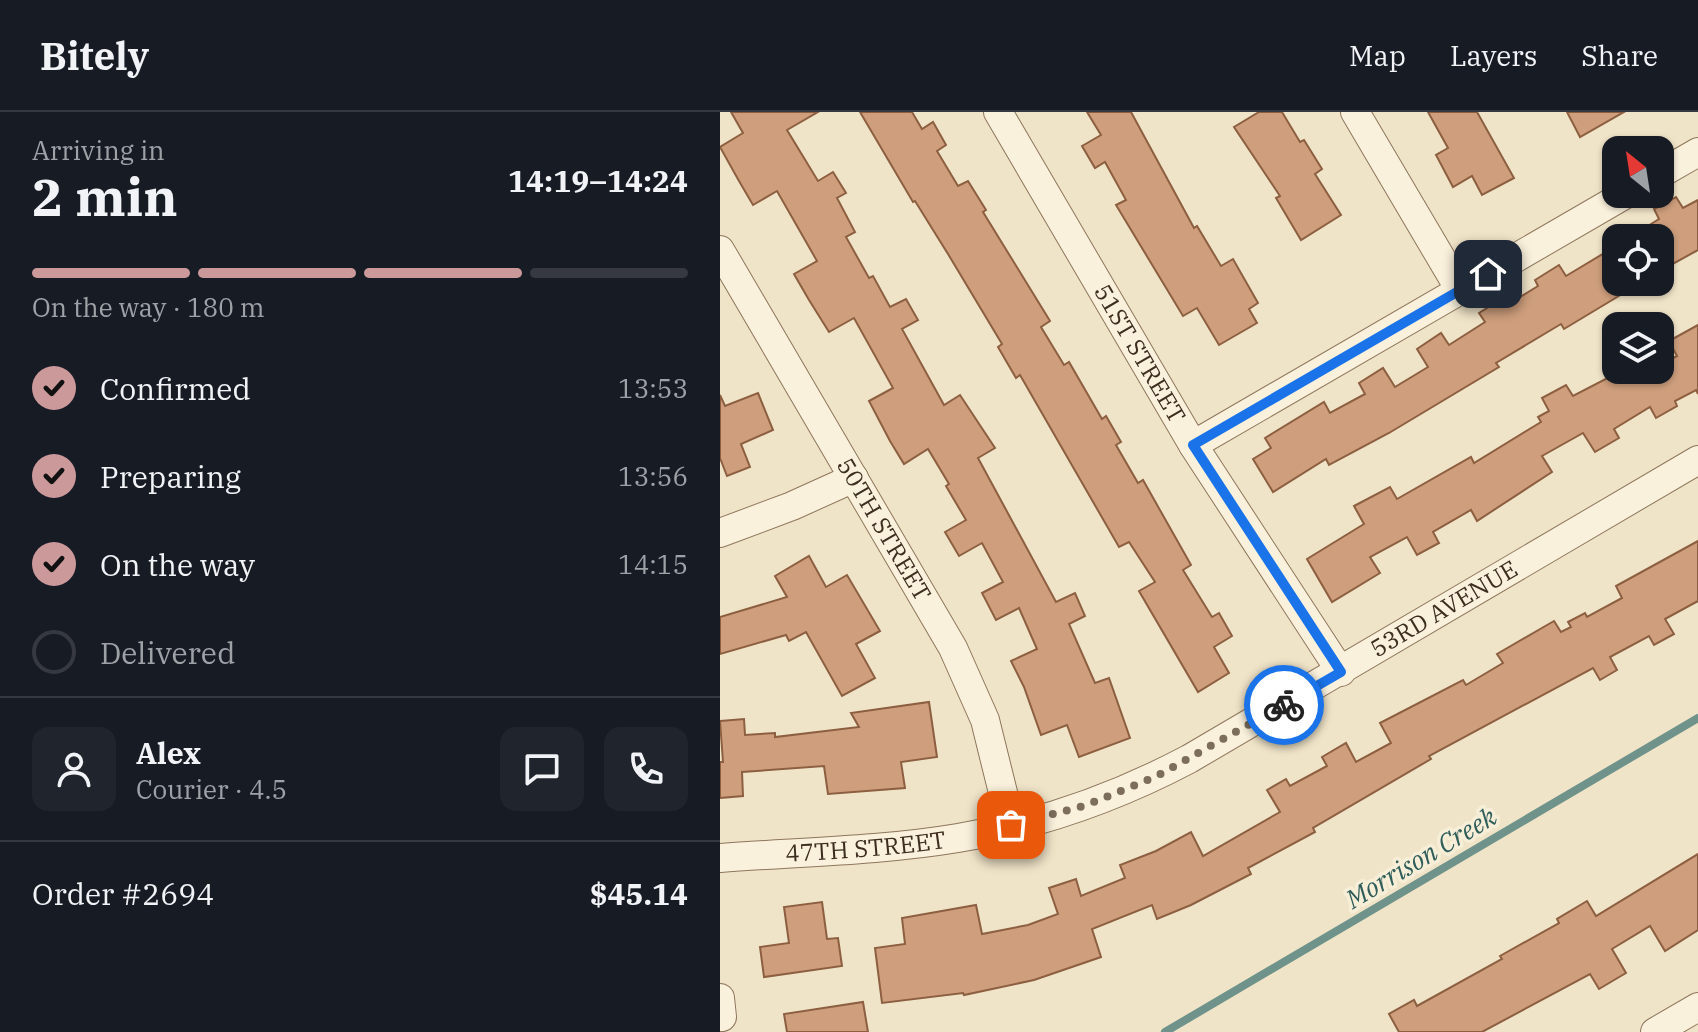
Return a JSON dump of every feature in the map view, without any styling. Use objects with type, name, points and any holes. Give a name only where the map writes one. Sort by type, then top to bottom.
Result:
[{"type":"street","name":"51ST STREET","points":[[998,112],[1193,445],[1341,672]]},
{"type":"street","points":[[1355,112],[1460,290]]},
{"type":"street","points":[[1674,166],[1698,152]]},
{"type":"street","points":[[1193,445],[1602,208]]},
{"type":"street","name":"50TH STREET","points":[[720,250],[953,648],[985,720],[1011,825]]},
{"type":"street","name":"53RD AVENUE","points":[[1011,825],[1084,806],[1155,777],[1341,672],[1698,460]]},
{"type":"street","points":[[720,533],[854,478]]},
{"type":"street","name":"47TH STREET","points":[[720,858],[923,843],[961,838],[1011,825]]},
{"type":"street","points":[[1655,1032],[1698,1007]]},
{"type":"building","points":[[731,112],[818,112],[787,130],[818,181],[833,172],[846,193],[837,198],[855,232],[846,237],[890,307],[906,299],[918,320],[902,329],[944,405],[960,395],[995,448],[978,458],[1056,602],[1075,593],[1085,616],[1069,624],[1095,683],[1109,678],[1130,738],[1079,757],[1067,725],[1041,735],[1011,661],[1037,649],[1019,608],[996,620],[982,593],[1003,582],[982,543],[959,556],[945,532],[966,520],[946,486],[949,484],[928,449],[904,464],[890,441],[869,401],[893,388],[854,318],[829,332],[809,300],[794,274],[817,261],[777,191],[753,205],[739,181],[720,147],[743,133]]},
{"type":"building","points":[[860,112],[912,112],[922,129],[933,122],[946,145],[937,151],[958,186],[968,181],[986,210],[983,212],[1050,321],[1041,327],[1064,365],[1069,362],[1102,419],[1106,416],[1121,442],[1116,445],[1138,483],[1143,480],[1191,565],[1183,570],[1212,617],[1219,613],[1232,636],[1214,647],[1229,673],[1198,692],[1139,591],[1155,582],[1129,542],[1119,547],[1020,375],[1016,378],[998,347],[1002,344]]},
{"type":"building","points":[[1087,112],[1131,112],[1194,228],[1197,226],[1221,266],[1233,259],[1258,303],[1249,309],[1257,323],[1219,345],[1197,308],[1183,316],[1116,205],[1126,200],[1105,162],[1095,168],[1082,146],[1101,135]]},
{"type":"building","points":[[1259,112],[1282,112],[1300,142],[1304,140],[1322,169],[1315,174],[1341,215],[1301,240],[1276,198],[1280,196],[1234,127]]},
{"type":"building","points":[[1428,112],[1477,112],[1514,178],[1482,195],[1472,176],[1453,187],[1436,155],[1448,148]]},
{"type":"building","points":[[1567,112],[1624,112],[1580,137]]},
{"type":"building","points":[[1674,198],[1683,208],[1698,200],[1698,250],[1674,263],[1674,224],[1651,224],[1659,219],[1654,209],[1674,208]]},
{"type":"building","points":[[1602,254],[1602,296],[1619,296],[1564,329],[1561,324],[1496,363],[1499,367],[1389,433],[1329,465],[1326,459],[1273,492],[1253,459],[1271,448],[1265,438],[1324,402],[1330,413],[1365,394],[1359,383],[1383,368],[1395,387],[1428,367],[1417,349],[1441,333],[1449,345],[1485,322],[1479,313],[1500,300],[1504,307],[1538,286],[1535,280],[1559,265],[1566,276]]},
{"type":"building","points":[[1698,325],[1698,394],[1696,390],[1675,401],[1677,406],[1656,418],[1650,407],[1614,429],[1619,438],[1595,452],[1583,433],[1542,456],[1552,472],[1477,521],[1471,510],[1433,532],[1439,543],[1417,555],[1407,537],[1370,557],[1380,573],[1332,602],[1307,559],[1364,524],[1354,506],[1390,487],[1397,499],[1471,457],[1474,463],[1541,422],[1538,417],[1549,411],[1542,398],[1566,385],[1573,396],[1602,381],[1602,384],[1674,384],[1674,358],[1677,356],[1674,338]]},
{"type":"building","points":[[758,393],[773,430],[741,444],[750,467],[727,476],[720,458],[720,395],[725,406]]},
{"type":"building","points":[[1698,541],[1698,601],[1665,619],[1674,634],[1654,645],[1649,636],[1610,657],[1617,670],[1600,680],[1593,668],[1429,756],[1431,759],[1313,828],[1315,832],[1248,868],[1251,874],[1191,905],[1157,919],[1152,905],[1092,929],[1101,957],[1034,980],[964,995],[882,1003],[875,948],[905,944],[902,918],[976,905],[982,934],[1028,925],[1058,914],[1049,888],[1076,879],[1081,896],[1125,878],[1120,865],[1156,851],[1191,832],[1203,856],[1280,812],[1267,790],[1286,779],[1290,786],[1327,766],[1322,757],[1346,743],[1356,762],[1391,743],[1380,723],[1463,680],[1466,685],[1503,663],[1497,654],[1554,621],[1561,632],[1571,627],[1568,622],[1585,613],[1587,617],[1622,598],[1616,586]]},
{"type":"building","points":[[809,556],[826,587],[847,575],[880,631],[856,644],[875,678],[842,696],[806,632],[789,641],[786,635],[720,654],[720,617],[787,597],[775,576]]},
{"type":"building","points":[[929,702],[937,757],[901,762],[905,788],[828,794],[824,766],[742,772],[743,796],[720,798],[720,762],[723,762],[720,721],[744,719],[745,735],[775,733],[775,737],[859,727],[851,713]]},
{"type":"building","points":[[1698,854],[1698,930],[1665,951],[1650,926],[1612,949],[1626,973],[1599,989],[1590,974],[1482,1032],[1399,1032],[1389,1014],[1414,1000],[1417,1006],[1502,959],[1500,956],[1559,923],[1557,919],[1587,901],[1596,916]]},
{"type":"building","points":[[822,902],[827,939],[838,938],[842,966],[764,977],[760,947],[789,943],[784,907]]},
{"type":"building","points":[[863,1002],[868,1032],[787,1032],[784,1014]]},
{"type":"waterway","name":"Morrison Creek","points":[[1165,1032],[1698,718]]},
{"type":"way so far","points":[[1011,825],[1084,806],[1155,777],[1284,705]]},
{"type":"route","points":[[1284,705],[1341,672],[1193,445],[1488,274]]}]
